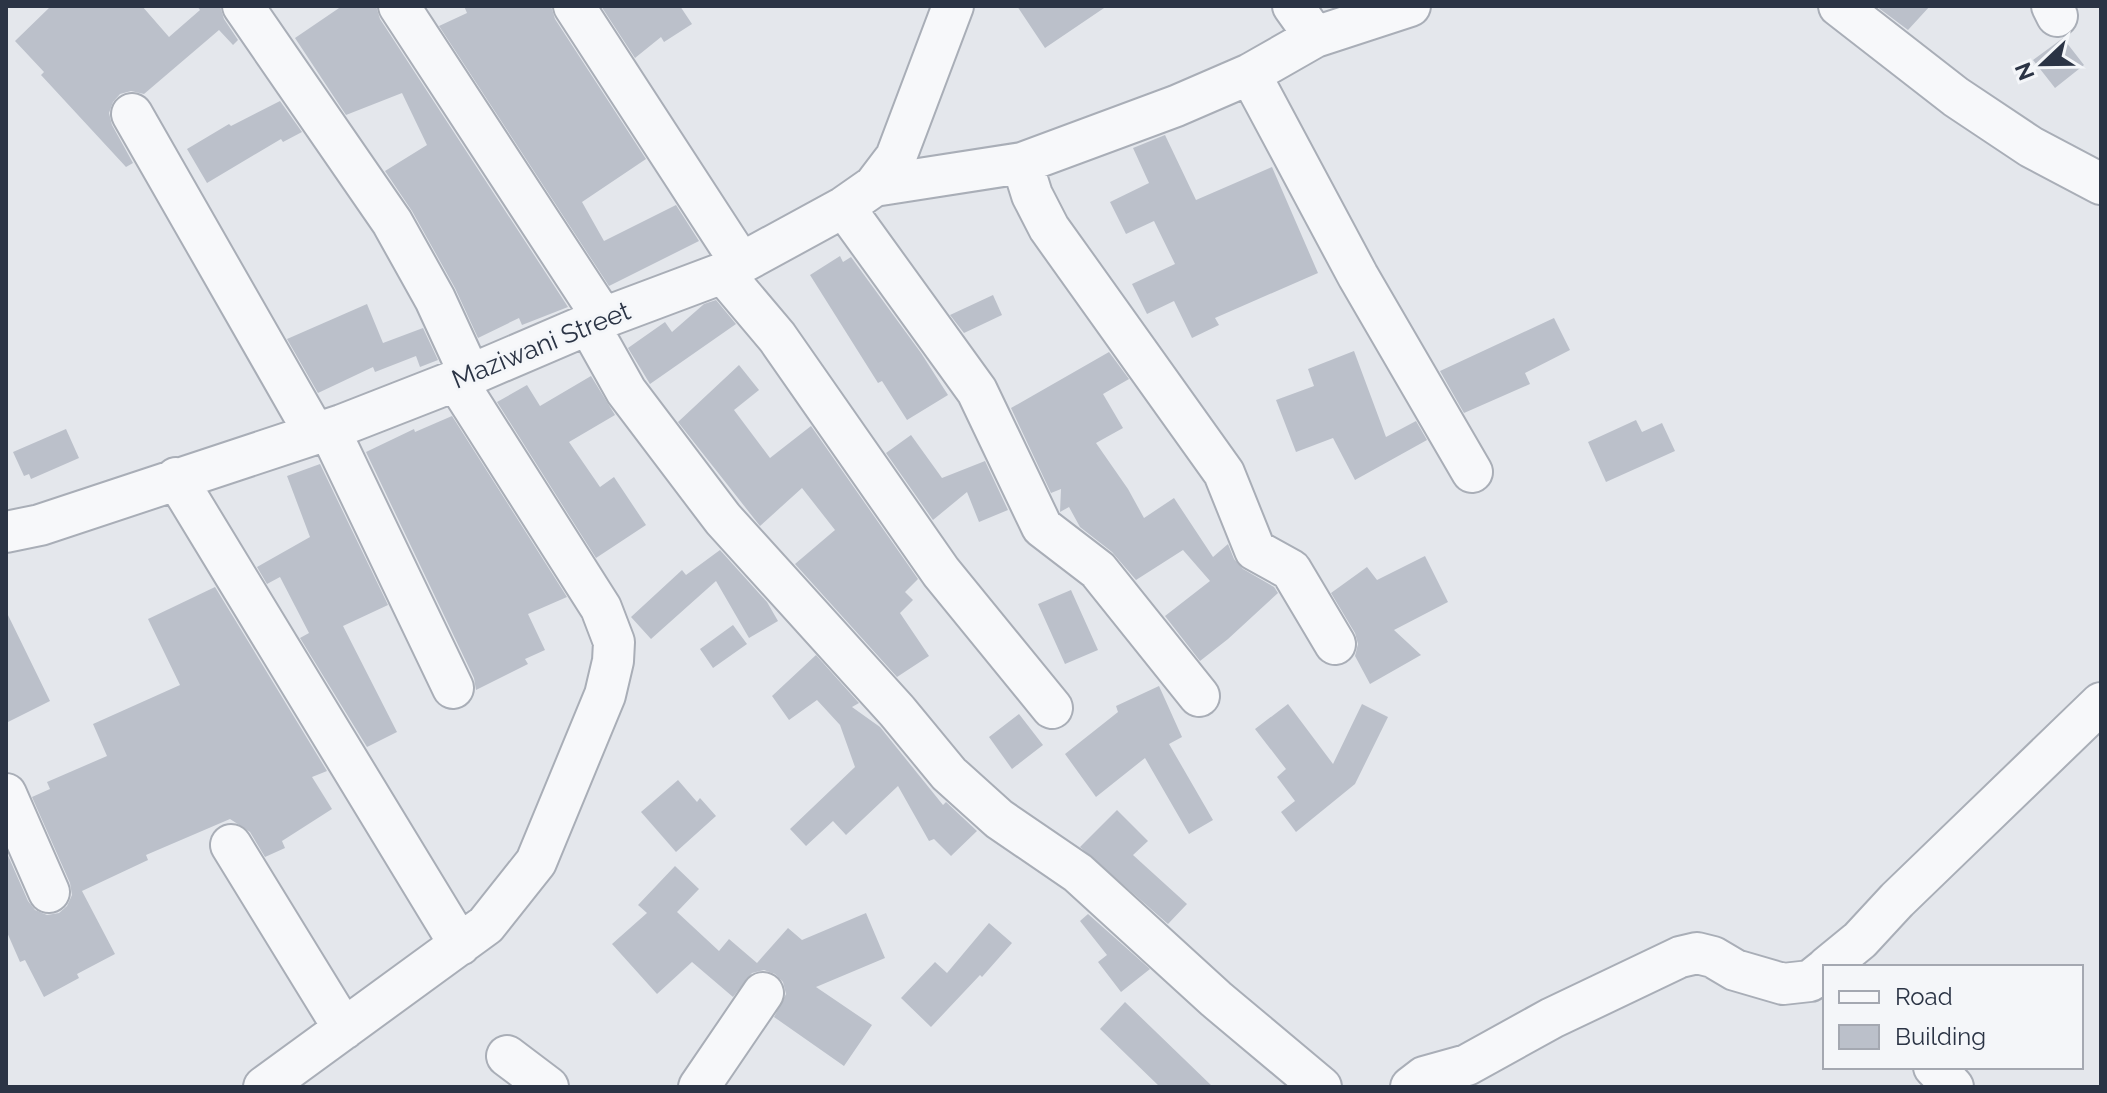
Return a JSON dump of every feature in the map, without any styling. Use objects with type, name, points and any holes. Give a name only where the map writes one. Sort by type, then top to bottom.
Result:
[{"type":"street","points":[[243,6],[392,222],[435,299],[463,378],[601,608],[614,642],[605,695],[536,862],[486,925],[264,1087]]},
{"type":"street","points":[[399,6],[596,322],[626,391],[723,519],[877,689],[949,774],[999,819],[1078,873],[1216,999],[1321,1087]]},
{"type":"street","points":[[574,6],[777,337],[941,572],[1052,708]]},
{"type":"street","name":"Maziwani Street","points":[[6,532],[54,520],[322,432],[732,268],[859,196],[896,157],[953,6]]},
{"type":"street","points":[[1199,696],[1098,570],[1042,527],[977,391],[859,196],[1022,163],[1176,106],[1250,74],[1304,22],[1410,6]]},
{"type":"street","points":[[1839,6],[1956,97],[2031,147],[2101,184]]},
{"type":"street","points":[[1250,74],[1358,276],[1472,472]]},
{"type":"street","points":[[132,114],[322,432],[453,688]]},
{"type":"street","points":[[1022,163],[1032,195],[1049,228],[1224,473],[1255,550],[1291,570],[1335,644]]},
{"type":"street","points":[[176,478],[460,945]]},
{"type":"street","points":[[1830,965],[1860,940],[1897,900],[2101,703]]},
{"type":"street","points":[[6,794],[49,892]]},
{"type":"street","points":[[231,845],[344,1029]]},
{"type":"street","points":[[1411,1087],[1424,1077],[1478,1076],[1552,1018],[1680,957],[1697,953],[1713,957],[1735,970],[1783,984],[1823,1003]]},
{"type":"street","points":[[1783,984],[1810,981],[1823,970]]},
{"type":"street","points":[[699,1087],[763,993]]},
{"type":"street","points":[[507,1056],[548,1087]]},
{"type":"street","points":[[1936,1069],[1953,1087]]},
{"type":"building","points":[[51,6],[142,6],[169,37],[200,10],[197,6],[220,6],[224,19],[238,40],[233,45],[219,30],[144,94],[131,91],[120,94],[109,113],[112,125],[133,163],[126,167],[41,75],[44,72],[15,41]]},
{"type":"building","points":[[342,6],[376,6],[380,19],[568,307],[522,325],[519,318],[478,338],[455,288],[412,211],[385,171],[427,145],[402,93],[346,115],[295,38]]},
{"type":"building","points":[[464,6],[551,6],[555,19],[646,159],[582,202],[604,241],[676,205],[699,241],[609,286],[439,26],[467,13]]},
{"type":"building","points":[[601,6],[680,6],[692,24],[664,42],[661,37],[635,58]]},
{"type":"building","points":[[1017,6],[1107,6],[1045,48]]},
{"type":"building","points":[[1876,6],[1930,6],[1908,30]]},
{"type":"building","points":[[2063,38],[2084,65],[2055,88],[2033,60]]},
{"type":"building","points":[[280,101],[302,132],[283,142],[281,139],[207,183],[187,149],[229,124],[231,126]]},
{"type":"building","points":[[1165,135],[1196,200],[1272,167],[1318,273],[1215,318],[1219,325],[1192,338],[1174,301],[1147,314],[1132,284],[1175,264],[1154,221],[1126,234],[1110,202],[1149,183],[1133,148]]},
{"type":"building","points":[[840,256],[843,262],[851,257],[948,395],[907,420],[882,381],[878,383],[810,275]]},
{"type":"building","points":[[993,295],[1002,315],[964,333],[950,315]]},
{"type":"building","points":[[716,300],[736,324],[650,384],[628,348],[665,322],[672,332],[704,304]]},
{"type":"building","points":[[367,304],[383,343],[423,328],[438,360],[420,367],[416,356],[375,372],[373,367],[318,393],[287,339]]},
{"type":"building","points":[[1554,318],[1570,350],[1525,373],[1530,384],[1464,413],[1440,371]]},
{"type":"building","points":[[1354,351],[1386,437],[1416,421],[1427,440],[1355,480],[1333,438],[1296,452],[1276,400],[1314,386],[1308,369]]},
{"type":"building","points":[[1109,352],[1129,379],[1103,394],[1123,428],[1096,443],[1144,518],[1174,498],[1213,557],[1228,544],[1234,559],[1243,569],[1274,587],[1278,593],[1200,661],[1165,616],[1210,581],[1183,550],[1136,580],[1112,552],[1080,527],[1069,507],[1060,512],[1061,489],[1051,493],[1011,408]]},
{"type":"building","points":[[739,365],[759,390],[734,410],[770,458],[811,426],[918,579],[905,592],[913,600],[900,613],[929,656],[897,677],[795,564],[835,530],[802,488],[760,526],[678,422]]},
{"type":"building","points":[[591,376],[615,415],[569,442],[600,487],[614,477],[646,525],[596,558],[497,402],[527,385],[540,406]]},
{"type":"building","points":[[452,416],[567,597],[528,614],[545,650],[525,659],[528,664],[476,690],[474,678],[366,452],[414,429],[415,432]]},
{"type":"building","points":[[1636,420],[1642,432],[1662,423],[1675,451],[1606,482],[1588,442]]},
{"type":"building","points":[[66,429],[79,458],[31,479],[29,474],[24,476],[13,452]]},
{"type":"building","points":[[911,435],[942,478],[985,461],[1008,510],[979,522],[967,492],[933,520],[886,453]]},
{"type":"building","points":[[320,464],[388,605],[343,626],[397,732],[367,747],[300,638],[309,633],[280,577],[267,584],[257,567],[310,537],[287,476]]},
{"type":"building","points":[[720,550],[767,602],[778,621],[749,638],[716,581],[651,639],[631,617],[682,570],[686,575]]},
{"type":"building","points":[[1425,556],[1448,602],[1394,630],[1421,655],[1370,684],[1355,656],[1358,644],[1355,633],[1331,593],[1367,567],[1377,580]]},
{"type":"building","points":[[215,587],[327,771],[312,777],[332,809],[282,841],[285,848],[265,857],[250,832],[230,819],[146,855],[148,860],[82,891],[115,954],[77,974],[79,978],[44,997],[25,960],[20,962],[6,930],[6,851],[35,910],[47,915],[59,913],[67,906],[72,895],[70,883],[32,797],[50,789],[47,782],[107,756],[93,724],[180,685],[148,619]]},
{"type":"building","points":[[1071,590],[1098,650],[1065,664],[1038,604]]},
{"type":"building","points":[[6,611],[50,701],[6,723]]},
{"type":"building","points":[[733,625],[747,644],[713,668],[700,649]]},
{"type":"building","points":[[816,655],[859,703],[852,707],[880,727],[943,805],[946,802],[977,831],[951,856],[934,839],[929,841],[898,786],[846,835],[833,821],[806,846],[790,829],[855,767],[840,725],[817,700],[789,720],[772,696]]},
{"type":"building","points":[[1159,686],[1182,737],[1169,744],[1213,820],[1189,834],[1145,758],[1096,797],[1065,754],[1118,712],[1116,706]]},
{"type":"building","points":[[1288,704],[1333,764],[1362,704],[1388,717],[1355,784],[1296,832],[1281,812],[1295,801],[1277,777],[1286,769],[1255,729]]},
{"type":"building","points":[[1019,714],[1043,745],[1012,769],[989,737]]},
{"type":"building","points":[[678,780],[697,802],[700,798],[716,816],[676,852],[641,812]]},
{"type":"building","points":[[1117,810],[1148,841],[1133,855],[1187,904],[1168,924],[1080,847]]},
{"type":"building","points":[[675,866],[699,889],[677,912],[719,951],[729,939],[757,963],[788,928],[802,940],[866,913],[885,958],[816,987],[872,1025],[844,1066],[774,1017],[786,994],[783,982],[775,974],[764,970],[752,973],[733,997],[692,962],[657,994],[612,944],[647,913],[638,905]]},
{"type":"building","points":[[1088,914],[1150,969],[1121,992],[1098,962],[1107,955],[1080,921]]},
{"type":"building","points":[[989,923],[1012,943],[931,1027],[901,998],[935,962],[947,973]]},
{"type":"building","points":[[1125,1002],[1213,1087],[1160,1087],[1100,1029]]}]
